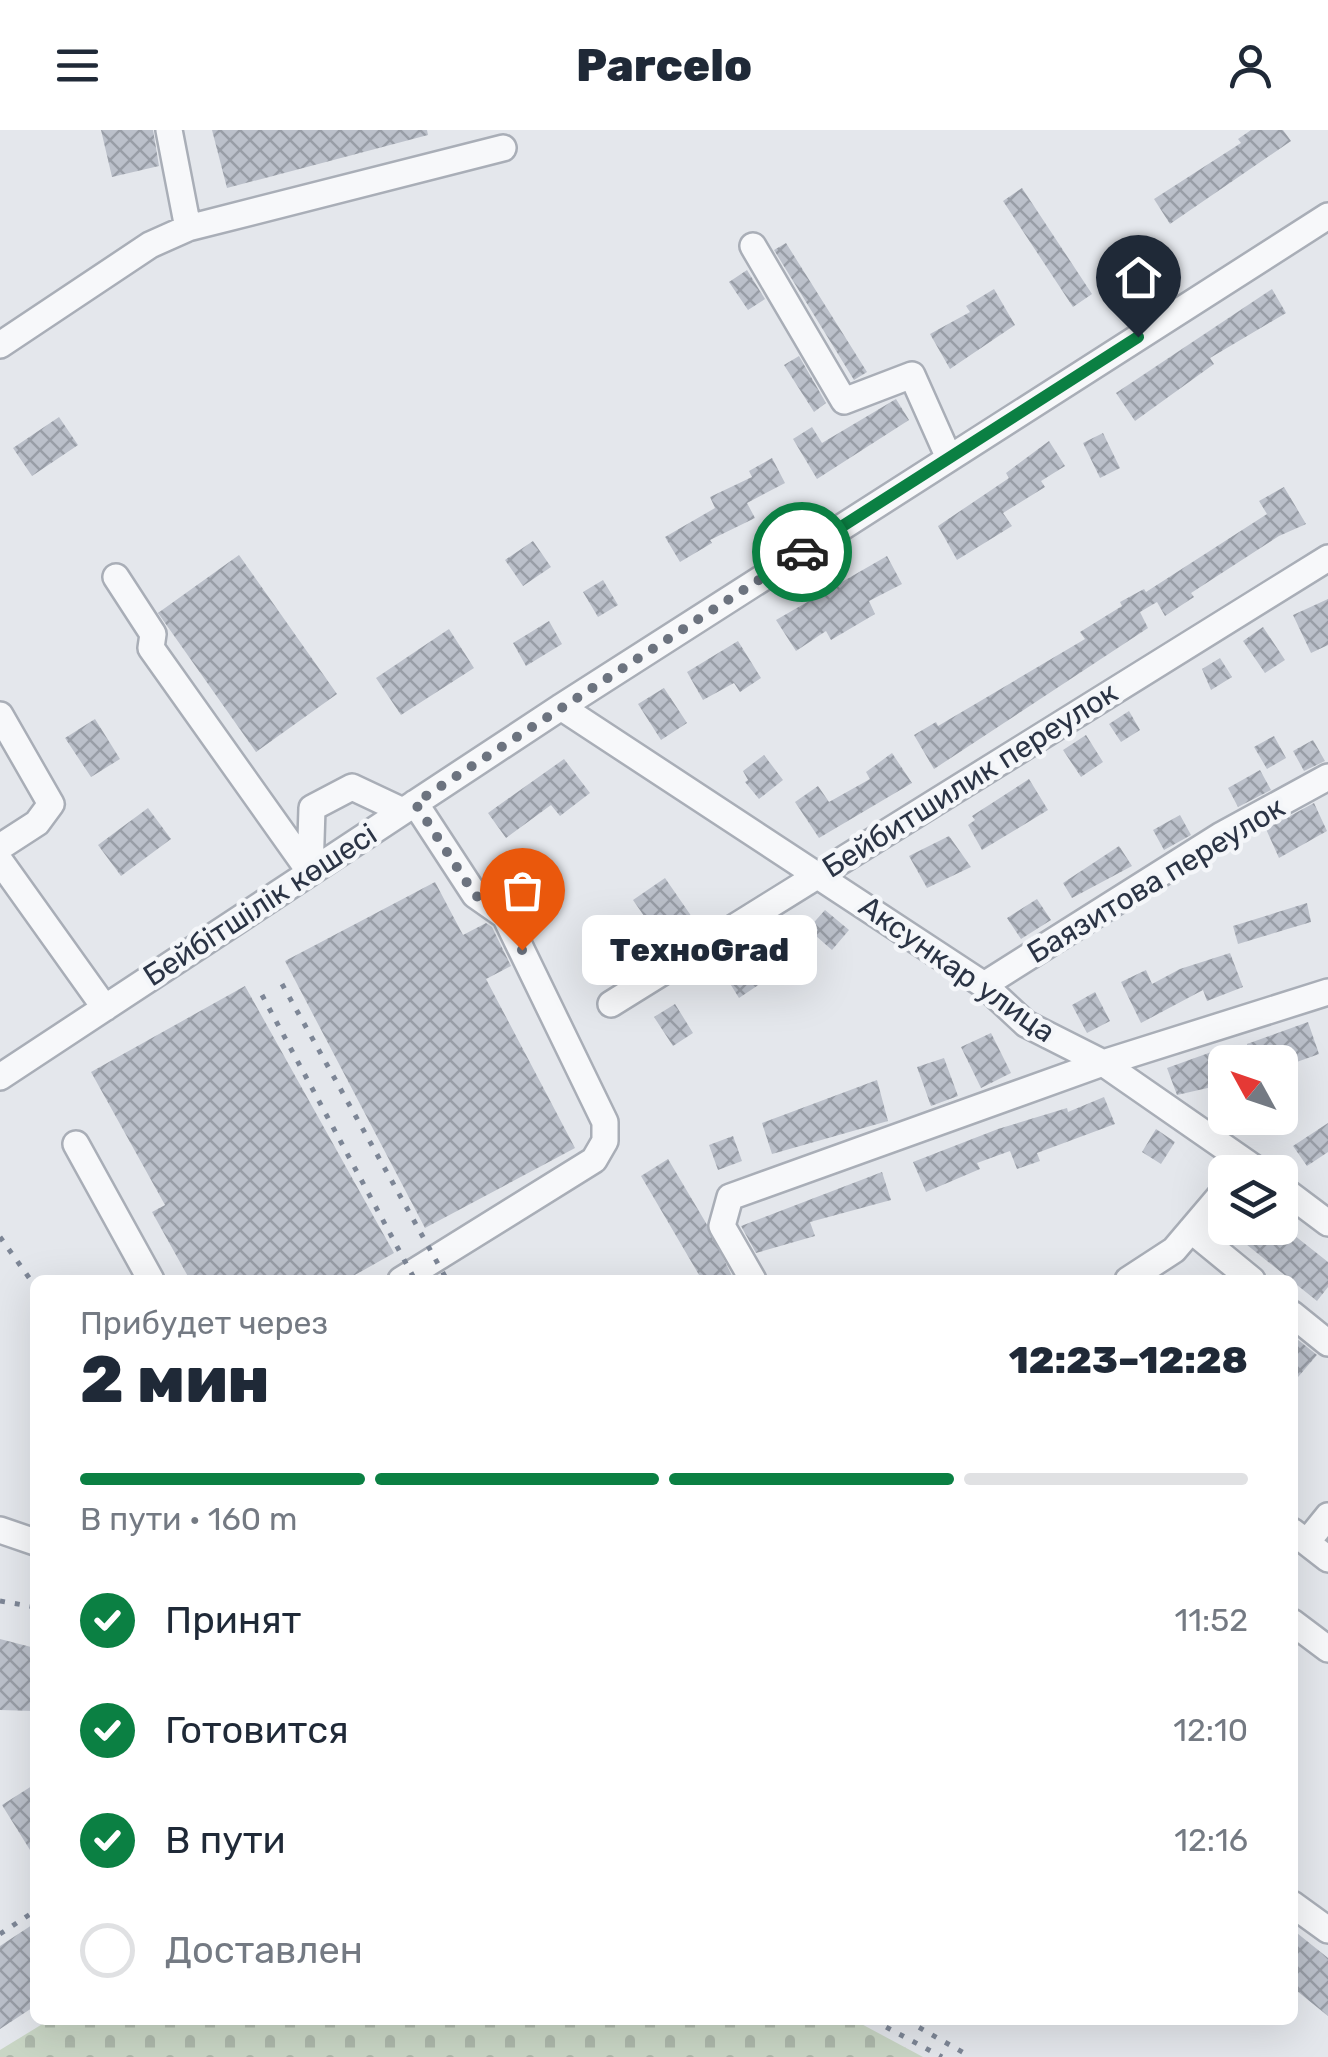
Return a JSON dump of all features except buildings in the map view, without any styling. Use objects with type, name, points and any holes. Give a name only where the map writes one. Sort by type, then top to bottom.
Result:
[{"type":"street","points":[[169,130],[188,228]]},
{"type":"street","points":[[0,345],[150,246],[188,228],[503,148]]},
{"type":"street","name":"Бейбітшілік көшесі","points":[[0,1077],[562,707],[1328,216]]},
{"type":"street","points":[[753,246],[844,400],[912,375],[949,458]]},
{"type":"street","name":"Бейбитшилик переулок","points":[[611,1004],[1328,558]]},
{"type":"street","points":[[116,578],[154,634],[151,648],[310,872]]},
{"type":"street","name":"Аксункар улица","points":[[562,707],[984,985],[1026,1024],[1103,1063],[1230,1155]]},
{"type":"street","points":[[0,714],[51,804],[38,823],[0,846]]},
{"type":"street","name":"Баязитова переулок","points":[[984,985],[1220,836],[1328,777]]},
{"type":"street","points":[[310,872],[312,808],[352,786],[409,807],[475,895],[505,916],[605,1122],[605,1140],[594,1160],[409,1275]]},
{"type":"street","points":[[0,860],[105,1008]]},
{"type":"street","points":[[750,1275],[722,1226],[730,1197],[1103,1063],[1328,992]]},
{"type":"street","points":[[76,1144],[148,1275]]},
{"type":"street","points":[[1298,1201],[1328,1223]]},
{"type":"street","points":[[1136,1275],[1174,1250],[1208,1211]]},
{"type":"street","points":[[1192,1230],[1246,1275]]},
{"type":"street","points":[[1298,1317],[1323,1329]]},
{"type":"street","points":[[1328,1516],[1300,1536],[1328,1558]]},
{"type":"street","points":[[0,1530],[30,1540]]},
{"type":"street","points":[[1298,1626],[1328,1649]]},
{"type":"street","points":[[1298,1908],[1328,1930]]},
{"type":"green space","points":[[41,2025],[863,2025],[923,2057],[0,2057],[0,2050]]},
{"type":"railway","points":[[282,984],[444,1275]]},
{"type":"railway","points":[[262,995],[412,1275]]},
{"type":"railway","points":[[0,1237],[30,1279]]},
{"type":"railway","points":[[0,1601],[30,1606]]},
{"type":"railway","points":[[0,1934],[30,1914]]},
{"type":"railway","points":[[882,2025],[942,2057]]},
{"type":"railway","points":[[915,2025],[971,2057]]},
{"type":"way so far","points":[[522,950],[505,916],[475,895],[415,803],[802,552]]},
{"type":"place","name":"ТехноGrad","points":[[522,950]]},
{"type":"route","points":[[802,552],[1138,337]]}]
